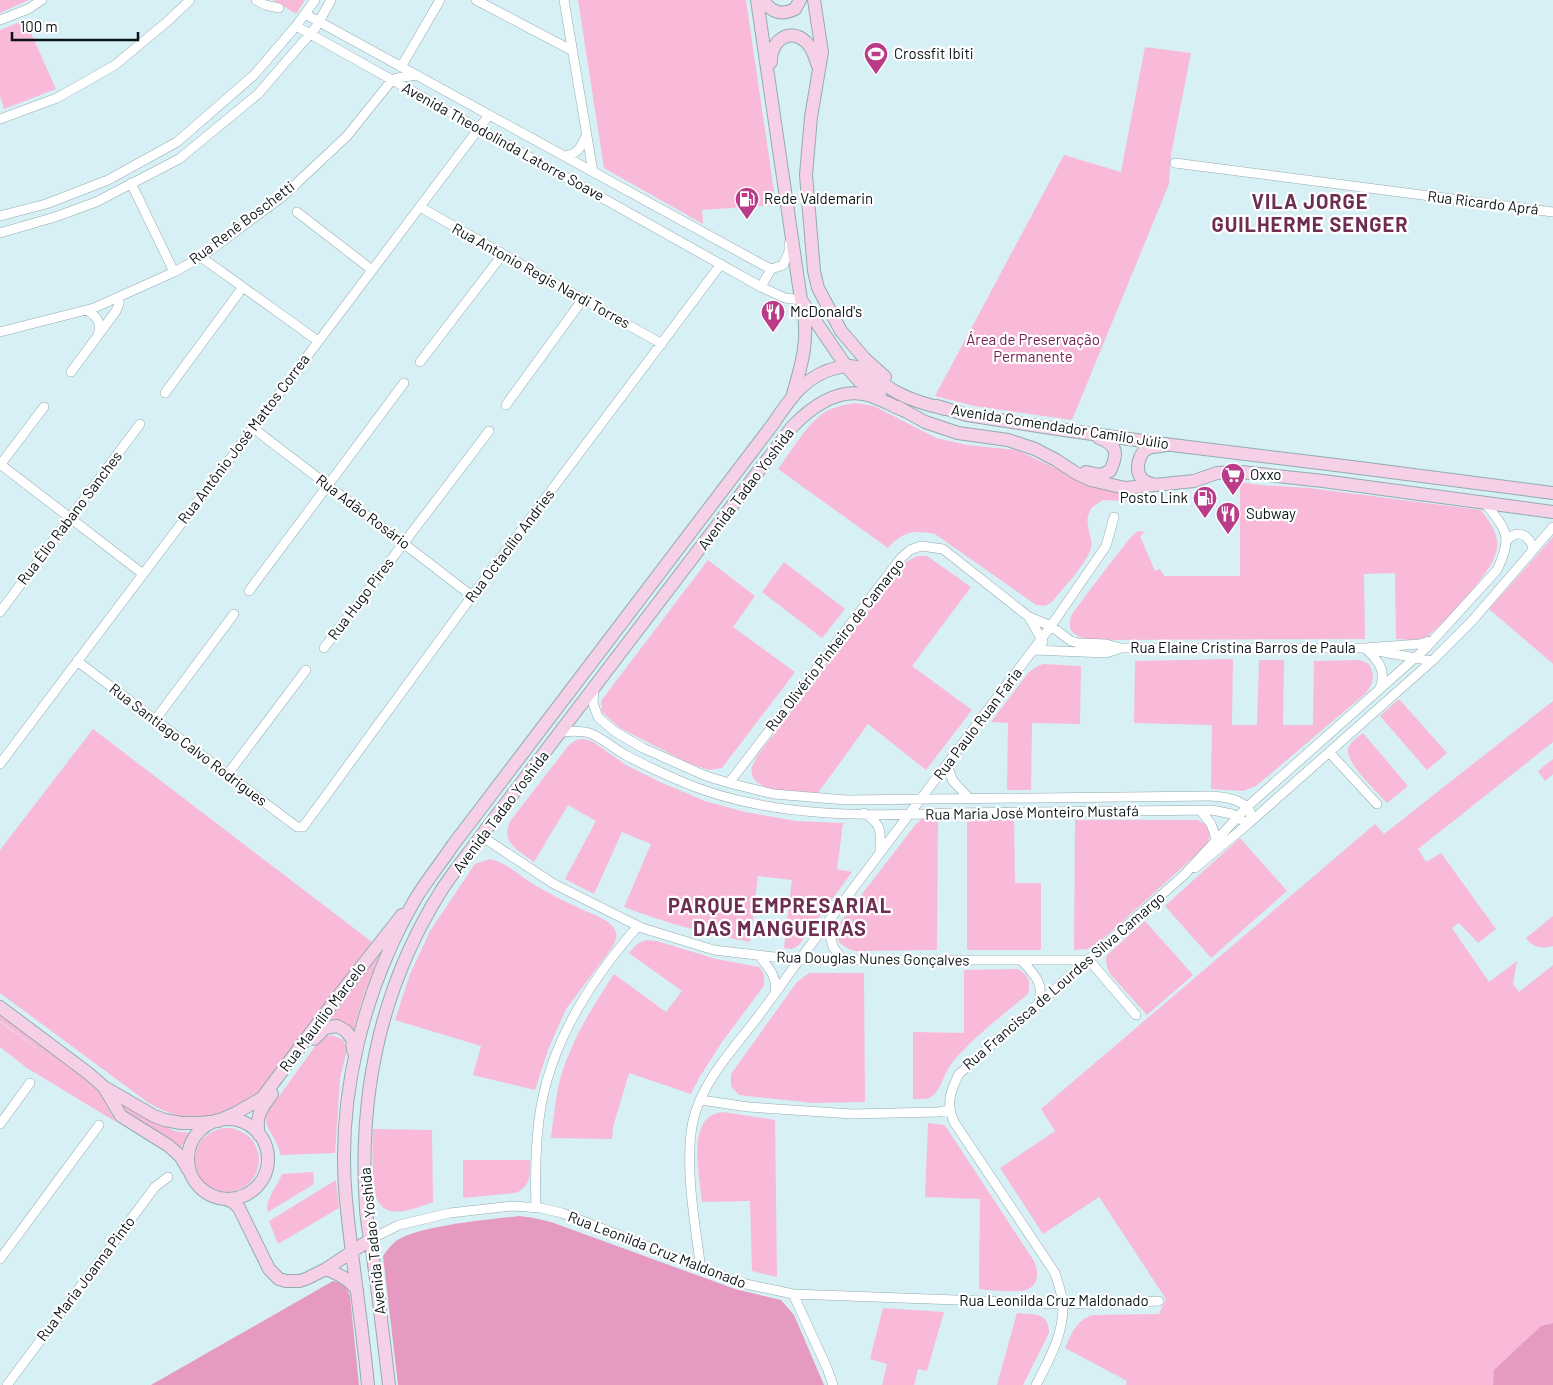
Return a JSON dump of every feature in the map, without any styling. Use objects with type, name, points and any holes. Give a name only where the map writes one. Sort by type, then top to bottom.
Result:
[{"type":"main road","name":"Avenida Comendador Camilo Júlio","points":[[757,0],[774,106],[787,214],[802,302],[846,366],[859,380],[905,411],[925,422],[958,434],[1008,440],[1036,449],[1091,480],[1125,488],[1161,486],[1194,481],[1217,472],[1241,472],[1323,481],[1553,512]]},
{"type":"main road","points":[[763,0],[770,9],[780,13],[795,9],[800,0]]},
{"type":"main road","name":"Avenida Comendador Camilo Júlio","points":[[814,0],[822,52],[811,117],[806,175],[814,271],[818,288],[841,331],[864,358],[881,374],[904,390],[945,409],[967,415],[1172,445],[1352,466],[1553,493]]},
{"type":"main road","points":[[774,106],[770,55],[773,46],[779,40],[785,36],[791,36],[801,38],[807,42],[814,53],[820,71]]},
{"type":"main road","name":"Avenida Tadao Yoshida","points":[[792,395],[803,361],[806,340],[806,321],[802,302]]},
{"type":"main road","points":[[846,366],[860,368],[897,393],[918,402],[945,409]]},
{"type":"main road","name":"Avenida Tadao Yoshida","points":[[368,1385],[346,1199],[345,1138],[360,1030],[392,945],[416,898],[453,845],[755,447],[792,395],[813,377],[828,370],[846,366]]},
{"type":"main road","name":"Avenida Tadao Yoshida","points":[[388,1385],[366,1211],[364,1148],[367,1099],[377,1044],[394,984],[419,930],[442,890],[481,836],[594,690],[792,427],[806,412],[831,398],[852,394],[866,394],[905,411]]},
{"type":"main road","points":[[1056,460],[1093,473],[1100,474],[1110,470],[1116,458],[1114,448],[1109,441],[1086,433]]},
{"type":"main road","points":[[1161,486],[1148,484],[1142,479],[1139,473],[1138,462],[1142,452],[1149,448],[1172,445]]},
{"type":"main road","name":"Rua Maurílio Marcelo","points":[[191,1174],[188,1159],[191,1144],[199,1132],[211,1123],[236,1114],[262,1098],[393,924],[416,898]]},
{"type":"main road","points":[[0,1007],[104,1087],[165,1120],[181,1123],[201,1123],[233,1120],[248,1125],[259,1135]]},
{"type":"main road","name":"Rua Maurílio Marcelo","points":[[225,1199],[247,1194],[263,1178],[266,1171],[267,1156],[263,1141],[259,1135],[257,1121],[260,1112],[320,1031],[331,1026],[337,1026],[346,1031],[352,1039],[355,1061]]},
{"type":"main road","points":[[104,1087],[121,1116],[169,1146],[184,1161],[194,1181],[205,1191],[211,1195],[233,1202],[239,1208],[269,1270],[279,1279],[292,1282],[300,1281],[352,1253],[371,1239]]},
{"type":"main road","points":[[326,1268],[352,1282],[357,1290]]},
{"type":"street","points":[[0,20],[28,9],[42,0]]},
{"type":"street","points":[[0,119],[57,98],[115,64],[168,21],[190,0]]},
{"type":"street","points":[[256,0],[265,5],[279,8]]},
{"type":"street","points":[[0,216],[46,204],[108,180],[177,142],[254,75],[283,42],[315,0]]},
{"type":"street","points":[[0,233],[88,205],[179,159],[258,94],[310,34],[319,22],[329,0]]},
{"type":"street","points":[[401,66],[440,0]]},
{"type":"street","points":[[476,0],[571,50]]},
{"type":"street","points":[[564,0],[593,172]]},
{"type":"street","name":"Avenida Theodolinda Latorre Soave","points":[[305,14],[763,266],[772,269]]},
{"type":"street","name":"Avenida Theodolinda Latorre Soave","points":[[296,26],[761,287],[785,298],[802,302]]},
{"type":"street","name":"Avenida Theodolinda Latorre Soave","points":[[324,42],[330,34],[372,56],[388,59]]},
{"type":"street","points":[[547,38],[565,37],[569,34]]},
{"type":"street","points":[[283,42],[294,51]]},
{"type":"street","name":"Avenida Theodolinda Latorre Soave","points":[[392,80],[417,75]]},
{"type":"street","name":"Rua Renê Boschetti","points":[[0,332],[86,310],[174,272],[201,257],[282,197],[347,136],[392,80]]},
{"type":"street","name":"Rua Antônio José Mattos Correa","points":[[0,764],[489,115]]},
{"type":"street","points":[[565,156],[571,156],[577,152],[586,136]]},
{"type":"street","name":"Rua Ricardo Aprá","points":[[1175,163],[1553,212]]},
{"type":"street","points":[[131,184],[174,272]]},
{"type":"street","name":"Avenida Theodolinda Latorre Soave","points":[[613,204],[620,203],[627,193],[626,190]]},
{"type":"street","points":[[626,211],[626,204],[629,199],[634,196],[639,197]]},
{"type":"street","name":"Rua Antonio Regis Nardi Torres","points":[[420,207],[662,344]]},
{"type":"street","points":[[297,212],[372,270]]},
{"type":"street","name":"Avenida Comendador Camilo Júlio","points":[[772,269],[783,266],[789,252],[787,214]]},
{"type":"street","points":[[420,362],[503,254]]},
{"type":"street","points":[[201,257],[318,341]]},
{"type":"street","name":"Rua Octacílio Andries","points":[[300,828],[303,827],[472,596],[721,264]]},
{"type":"street","points":[[761,287],[772,269]]},
{"type":"street","points":[[165,393],[243,287]]},
{"type":"street","points":[[71,372],[116,311],[119,304],[118,297]]},
{"type":"street","points":[[506,405],[583,300]]},
{"type":"street","points":[[86,310],[98,319],[100,328],[97,337]]},
{"type":"street","points":[[249,591],[404,383]]},
{"type":"street","points":[[44,406],[0,465],[143,574]]},
{"type":"street","name":"Rua Élio Rabano Sanches","points":[[0,612],[140,424]]},
{"type":"street","name":"Rua Adão Rosário","points":[[253,428],[472,596]]},
{"type":"street","name":"Rua Hugo Pires","points":[[324,648],[489,431]]},
{"type":"street","points":[[1485,503],[1501,525],[1507,540],[1519,533],[1524,535],[1532,546],[1532,551]]},
{"type":"street","name":"Rua Paulo Ruan Faria","points":[[701,1269],[690,1178],[690,1144],[693,1119],[709,1082],[880,851],[1034,650],[1106,546],[1114,517]]},
{"type":"street","name":"Rua Francisca de Lourdes Silva Camargo","points":[[1184,875],[1203,863],[1433,661],[1472,621],[1553,527]]},
{"type":"street","name":"Rua Francisca de Lourdes Silva Camargo","points":[[949,1110],[950,1098],[959,1074],[1184,875],[1216,838],[1247,807],[1436,639],[1497,570],[1507,540]]},
{"type":"street","name":"Rua Olivério Pinheiro de Camargo","points":[[729,783],[901,558],[910,550],[921,546],[943,549],[1029,617],[1051,626]]},
{"type":"street","points":[[155,720],[234,614]]},
{"type":"street","name":"Rua Olivério Pinheiro de Camargo","points":[[1029,617],[1041,640]]},
{"type":"street","name":"Rua Elaine Cristina Barros de Paula","points":[[1051,626],[1078,643],[1106,644],[1121,648],[1365,648],[1413,645],[1436,639]]},
{"type":"street","points":[[1041,640],[1047,647],[1056,652]]},
{"type":"street","name":"Rua Elaine Cristina Barros de Paula","points":[[1413,645],[1426,648]]},
{"type":"street","name":"Rua Elaine Cristina Barros de Paula","points":[[1034,650],[1106,654],[1121,648]]},
{"type":"street","name":"Rua Elaine Cristina Barros de Paula","points":[[1365,648],[1415,658]]},
{"type":"street","name":"Rua Elaine Cristina Barros de Paula","points":[[1365,648],[1383,670],[1384,679],[1380,690]]},
{"type":"street","points":[[1415,658],[1433,661],[1434,652],[1426,648]]},
{"type":"street","name":"Rua Santiago Calvo Rodrigues","points":[[77,661],[297,828],[300,828]]},
{"type":"street","points":[[227,775],[306,670]]},
{"type":"street","name":"Rua Maria José Monteiro Mustafá","points":[[594,690],[593,702],[595,711],[603,722],[614,731],[664,758],[729,783],[774,794],[846,800],[1209,796],[1230,798],[1247,807]]},
{"type":"street","name":"Rua Maria José Monteiro Mustafá","points":[[562,732],[577,731],[592,734],[638,762],[687,784],[721,796],[797,811],[908,815],[1205,811],[1227,812],[1249,823]]},
{"type":"street","points":[[1329,752],[1376,804]]},
{"type":"street","name":"Rua Maria José Monteiro Mustafá","points":[[947,765],[953,781],[969,798]]},
{"type":"street","points":[[1209,796],[1213,797],[1215,802],[1213,808],[1205,811],[1216,838]]},
{"type":"street","points":[[1247,807],[1250,811],[1249,823]]},
{"type":"street","points":[[864,813],[872,818],[881,831],[880,851]]},
{"type":"street","name":"Rua Douglas Nunes Gonçalves","points":[[481,836],[554,884],[638,926],[714,950],[799,960],[1089,960]]},
{"type":"street","points":[[827,924],[833,948],[844,961]]},
{"type":"street","points":[[536,1207],[538,1130],[542,1101],[564,1034],[590,988],[638,926]]},
{"type":"street","points":[[759,956],[773,975],[777,985],[774,996]]},
{"type":"street","points":[[1089,960],[1136,1015]]},
{"type":"street","points":[[1022,961],[1036,977],[1040,985],[1039,1003]]},
{"type":"street","points":[[0,1124],[30,1083]]},
{"type":"street","points":[[701,1100],[748,1108],[852,1114],[938,1112],[949,1110],[957,1127],[1055,1273],[1063,1304],[1056,1344],[1036,1385]]},
{"type":"street","points":[[0,1260],[99,1125]]},
{"type":"street","name":"Rua Maria Joanna Pinto","points":[[7,1385],[155,1187],[168,1177]]},
{"type":"street","name":"Rua Leonilda Cruz Maldonado","points":[[371,1239],[399,1225],[450,1213],[512,1206],[536,1207],[562,1213],[701,1269],[741,1283],[793,1294],[1063,1304],[1159,1301]]},
{"type":"street","points":[[793,1294],[834,1385]]},
{"type":"green space","points":[[0,0],[29,0],[0,13]]},
{"type":"green space","points":[[273,0],[305,0],[296,14]]},
{"type":"green space","points":[[578,0],[746,0],[776,205],[702,210],[703,224],[604,168]]},
{"type":"green space","points":[[25,20],[56,89],[4,109],[0,96],[0,30]]},
{"type":"green space","name":"Área de Preservação Permanente","points":[[1145,47],[1191,53],[1171,154],[1169,184],[1072,420],[974,406],[935,396],[1064,155],[1121,172]]},
{"type":"green space","points":[[855,403],[874,406],[936,438],[967,445],[1017,450],[1078,479],[1125,494],[1143,495],[1144,502],[1103,500],[1092,508],[1087,520],[1091,546],[1087,558],[1052,602],[1045,606],[1036,605],[935,534],[909,533],[893,542],[888,548],[778,469],[804,433],[822,414],[834,408]]},
{"type":"green space","points":[[1240,482],[1309,488],[1481,510],[1495,533],[1496,553],[1485,573],[1460,604],[1432,633],[1419,639],[1396,639],[1395,573],[1364,574],[1365,639],[1099,640],[1087,639],[1072,632],[1070,622],[1072,614],[1130,538],[1138,531],[1145,532],[1140,536],[1155,571],[1160,569],[1164,576],[1240,576]]},
{"type":"green space","points":[[1553,537],[1553,664],[1489,609]]},
{"type":"green space","points":[[917,556],[927,556],[971,587],[912,666],[972,710],[926,770],[868,724],[818,793],[788,792],[766,787],[758,783],[753,776],[752,767],[757,756],[906,562]]},
{"type":"green space","points":[[708,560],[755,596],[733,627],[795,672],[722,768],[709,770],[688,763],[620,728],[602,712],[601,701]]},
{"type":"green space","points":[[784,562],[845,609],[822,638],[762,592]]},
{"type":"green space","points":[[1233,659],[1232,725],[1257,725],[1259,660],[1284,660],[1283,725],[1313,725],[1314,661],[1360,660],[1369,664],[1373,679],[1366,693],[1256,786],[1243,791],[1211,789],[1212,725],[1134,723],[1135,661]]},
{"type":"green space","points":[[1043,664],[1081,666],[1080,724],[1032,723],[1031,790],[1007,790],[1008,723],[991,722],[1028,673]]},
{"type":"green space","points":[[1399,699],[1447,753],[1427,770],[1380,716]]},
{"type":"green space","points":[[1553,701],[1553,742],[1418,849],[1426,862],[1441,853],[1496,929],[1478,943],[1459,923],[1452,928],[1489,982],[1517,961],[1513,984],[1519,992],[1553,965],[1553,1323],[1541,1326],[1495,1370],[1493,1385],[1126,1385],[1127,1381],[1065,1348],[1075,1328],[1087,1317],[1093,1315],[1159,1314],[1166,1299],[1099,1197],[1043,1234],[1000,1168],[1055,1131],[1041,1109],[1375,824],[1384,834]]},
{"type":"green space","points":[[93,729],[372,942],[256,1096],[228,1110],[204,1117],[179,1116],[150,1104],[0,993],[0,850]]},
{"type":"green space","points":[[1363,733],[1408,786],[1387,803],[1357,770],[1349,756],[1348,750],[1350,745]]},
{"type":"green space","points":[[576,740],[592,741],[626,765],[705,801],[745,812],[796,821],[843,823],[837,869],[852,872],[799,945],[792,949],[784,948],[792,880],[758,876],[750,942],[686,928],[624,907],[651,844],[622,832],[594,894],[565,879],[596,821],[568,805],[534,862],[512,845],[507,834],[511,820],[569,745]]},
{"type":"green space","points":[[1553,759],[1553,774],[1545,781],[1538,771]]},
{"type":"green space","points":[[923,818],[938,820],[937,950],[855,951],[845,947],[837,939],[839,924],[916,824]]},
{"type":"green space","points":[[967,820],[1014,820],[1015,883],[1041,883],[1041,950],[967,950]]},
{"type":"green space","points":[[1075,820],[1197,820],[1205,824],[1209,830],[1209,836],[1207,845],[1095,946],[1074,950]]},
{"type":"green space","points":[[1240,838],[1287,891],[1211,958],[1165,906]]},
{"type":"green space","points":[[490,859],[508,866],[550,894],[603,919],[614,928],[616,934],[611,949],[566,1009],[548,1050],[535,1090],[473,1075],[481,1046],[395,1020],[410,974],[430,931],[475,864]]},
{"type":"green space","points":[[1553,916],[1553,946],[1541,947],[1532,944],[1526,938]]},
{"type":"green space","points":[[1145,921],[1193,975],[1147,1015],[1111,975],[1106,961],[1107,955]]},
{"type":"green space","points":[[646,940],[657,941],[716,959],[759,967],[764,976],[763,987],[722,1042],[691,1094],[629,1073],[613,1127],[612,1139],[551,1138],[558,1088],[567,1058],[589,1015],[614,974],[666,1012],[682,991],[629,953],[637,944]]},
{"type":"green space","points":[[381,950],[362,1000],[353,1033],[336,1020],[329,1021]]},
{"type":"green space","points":[[1018,969],[1028,979],[1028,994],[960,1053],[950,1066],[935,1093],[928,1098],[913,1099],[913,1032],[964,1033],[964,970]]},
{"type":"green space","points":[[809,973],[864,973],[865,1102],[813,1103],[739,1095],[731,1086],[731,1074],[797,982]]},
{"type":"green space","points":[[0,1014],[97,1086],[174,1131],[191,1133],[182,1145],[180,1153],[141,1125],[119,1106],[100,1094],[116,1122],[27,1068],[0,1047],[0,1022],[65,1069],[0,1021]]},
{"type":"green space","points":[[331,1035],[343,1040],[347,1049],[340,1079],[335,1153],[280,1155],[267,1124],[267,1113],[321,1038]]},
{"type":"green space","points":[[723,1112],[775,1120],[777,1277],[752,1271],[750,1201],[702,1202],[698,1170],[699,1134],[702,1125],[708,1118]]},
{"type":"green space","points":[[928,1123],[944,1125],[948,1130],[1034,1261],[1037,1269],[1037,1278],[1030,1288],[1017,1291],[979,1289],[980,1199],[925,1197]]},
{"type":"green space","points":[[227,1128],[245,1134],[253,1142],[259,1160],[253,1178],[245,1186],[227,1192],[209,1186],[201,1178],[195,1160],[201,1142],[209,1134]]},
{"type":"green space","points":[[373,1129],[432,1130],[433,1202],[396,1212],[381,1205],[377,1199],[374,1185]]},
{"type":"green space","points":[[463,1160],[530,1160],[527,1184],[515,1193],[463,1198]]},
{"type":"green space","points":[[313,1172],[314,1184],[268,1212],[268,1203],[282,1174]]},
{"type":"green space","points":[[336,1180],[339,1208],[278,1244],[269,1221]]},
{"type":"green space","points":[[883,1308],[944,1312],[927,1371],[918,1369],[914,1385],[882,1385],[887,1364],[870,1359]]},
{"type":"green space","points":[[1017,1313],[1039,1315],[1046,1321],[1049,1333],[1023,1385],[997,1385]]},
{"type":"shaded area","points":[[519,1216],[551,1222],[735,1289],[781,1300],[794,1315],[824,1385],[398,1385],[383,1256],[396,1241],[407,1235],[455,1224]]},
{"type":"shaded area","points":[[333,1281],[344,1285],[350,1296],[359,1385],[151,1385]]},
{"type":"shaded area","points":[[1553,1323],[1553,1385],[1493,1385],[1494,1370],[1541,1326]]},
{"type":"place","name":"Crossfit Ibiti","points":[[876,75]]},
{"type":"place","name":"Rede Valdemarin","points":[[747,220]]},
{"type":"place","name":"McDonald's","points":[[773,333]]},
{"type":"place","name":"Oxxo","points":[[1233,496]]},
{"type":"place","name":"Posto Link","points":[[1205,519]]},
{"type":"place","name":"Subway","points":[[1228,535]]},
{"type":"district","name":"VILA JORGE GUILHERME SENGER","points":[[1310,214]]},
{"type":"district","name":"PARQUE EMPRESARIAL DAS MANGUEIRAS","points":[[780,918]]}]
